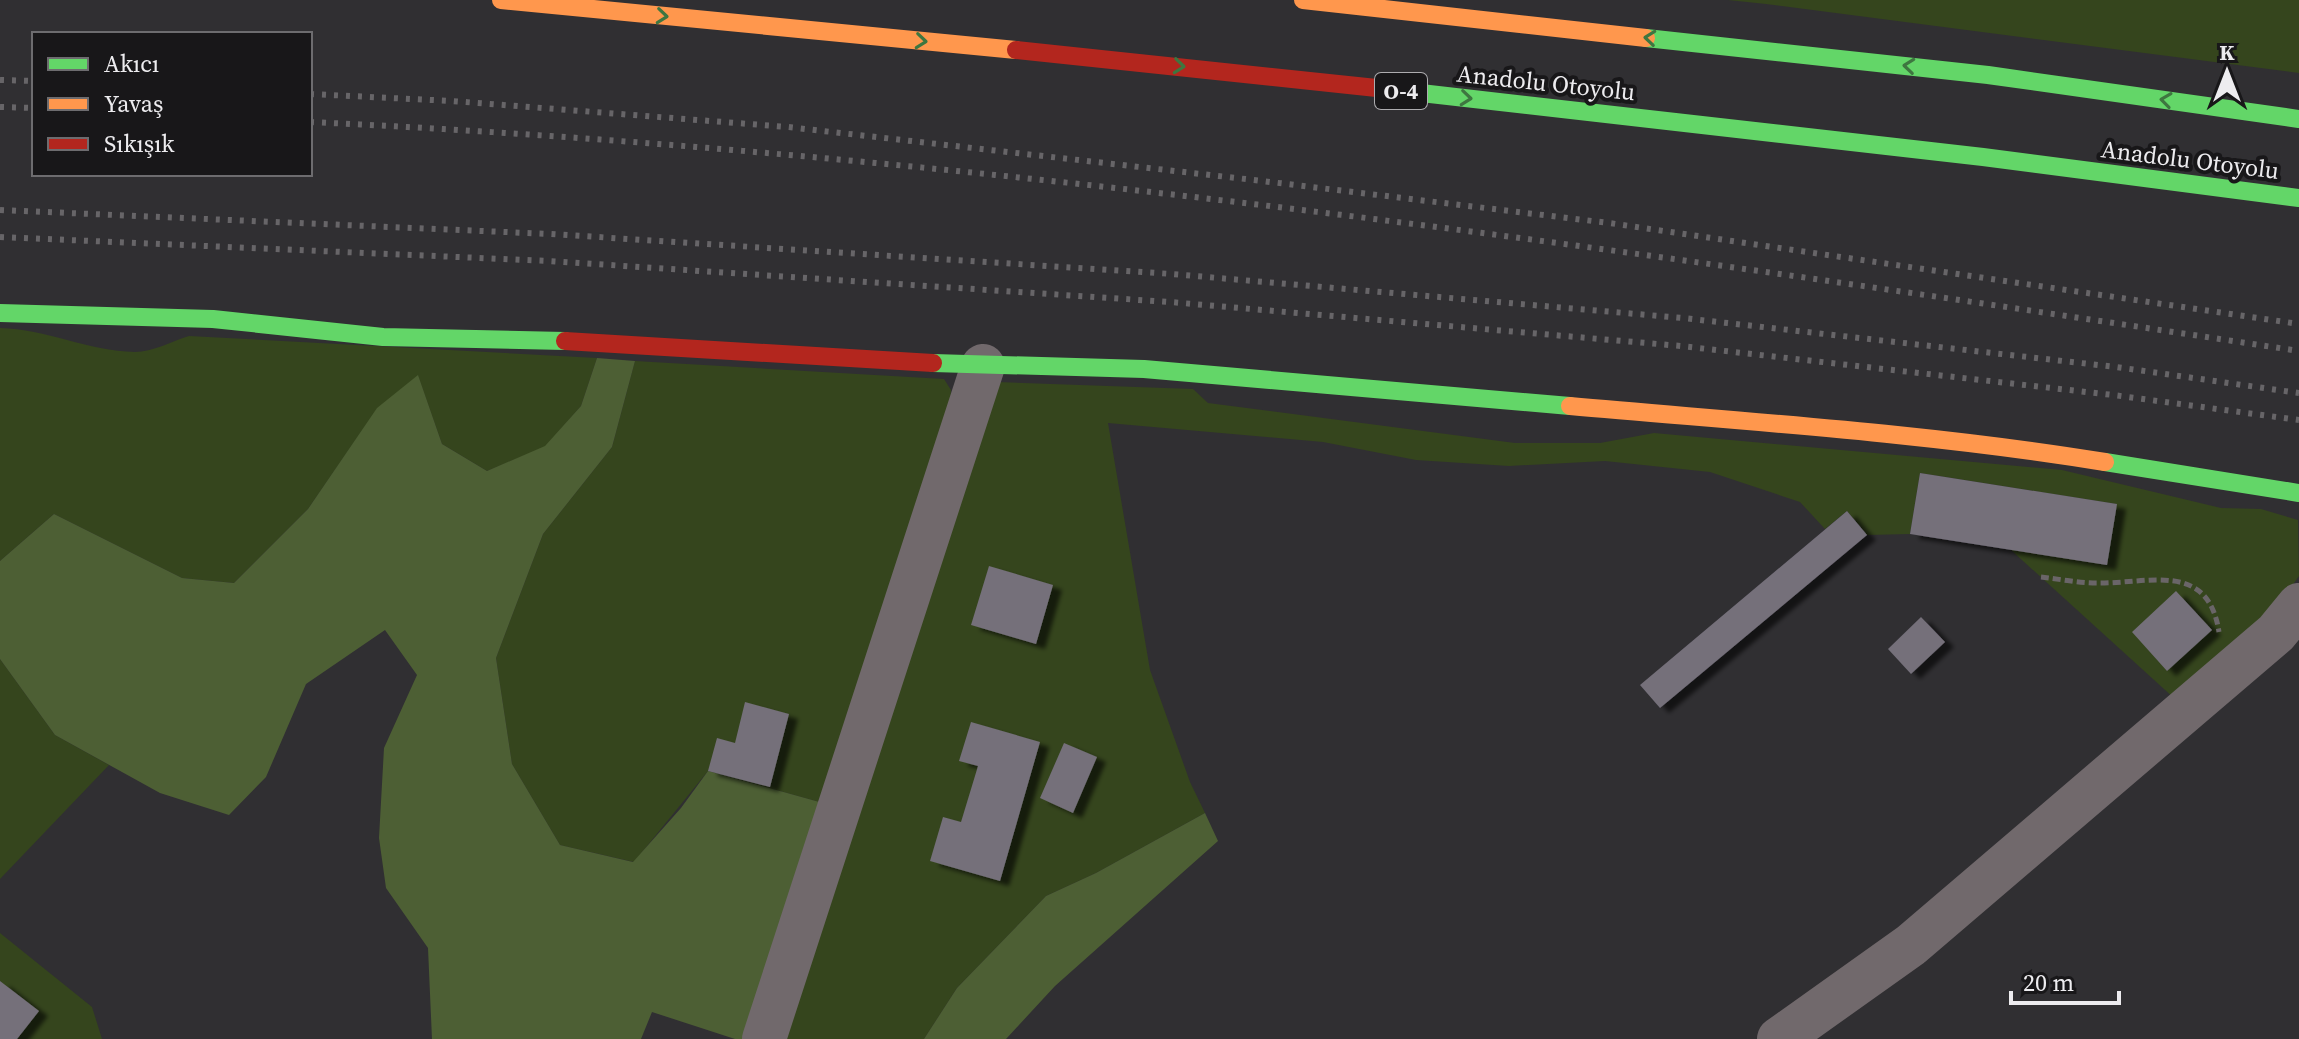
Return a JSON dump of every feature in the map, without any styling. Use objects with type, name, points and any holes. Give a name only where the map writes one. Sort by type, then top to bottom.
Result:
[{"type":"main road","name":"Anadolu Otoyolu","points":[[501,0],[1206,69],[1983,157],[2299,198]]},
{"type":"main road","points":[[1303,0],[1988,75],[2299,119]]},
{"type":"main road","points":[[0,313],[213,319],[383,337],[574,341],[880,362],[1144,369],[1874,433],[2052,453],[2299,493]]},
{"type":"street","points":[[764,1039],[983,366]]},
{"type":"street","points":[[1779,1039],[1911,945],[2276,633],[2299,605]]},
{"type":"path","points":[[2041,577],[2096,583],[2163,578],[2185,581],[2204,595],[2217,618],[2226,676]]},
{"type":"green space","points":[[1728,0],[2299,0],[2299,73],[1766,4]]},
{"type":"green space","points":[[0,328],[135,352],[189,336],[597,358],[581,406],[545,447],[487,471],[442,444],[418,376],[377,409],[308,509],[234,583],[182,578],[54,514],[0,561]]},
{"type":"green space","points":[[597,358],[635,361],[612,447],[543,534],[496,658],[512,764],[560,845],[633,862],[681,808],[708,771],[823,803],[743,1039],[652,1012],[641,1039],[432,1039],[428,948],[386,888],[379,838],[384,748],[417,675],[385,630],[306,684],[266,777],[229,815],[160,793],[55,735],[0,659],[0,561],[54,514],[182,578],[234,583],[308,509],[377,408],[418,375],[442,444],[487,471],[545,446],[581,406]]},
{"type":"green space","points":[[635,361],[944,379],[951,390],[950,408],[823,803],[708,771],[634,862],[560,845],[512,764],[496,658],[543,534],[612,447]]},
{"type":"green space","points":[[997,382],[1193,389],[1208,403],[1515,443],[1600,443],[1654,433],[2062,470],[2221,508],[2261,509],[2298,520],[2299,576],[2257,635],[2175,699],[2011,550],[2116,504],[1920,473],[1910,534],[1867,535],[1847,511],[1825,529],[1800,502],[1710,472],[1605,461],[1509,466],[1416,460],[1323,442],[1108,423],[1150,670],[1190,782],[1205,813],[1096,873],[1046,896],[957,988],[924,1039],[783,1039]]},
{"type":"green space","points":[[0,659],[55,735],[109,765],[0,879]]},
{"type":"green space","points":[[1205,813],[1218,841],[1055,986],[1006,1039],[924,1039],[957,988],[1046,896],[1096,873]]},
{"type":"green space","points":[[0,933],[92,1007],[102,1039],[0,1039]]},
{"type":"building","points":[[1920,473],[2117,504],[2107,565],[1910,534]]},
{"type":"building","points":[[1847,511],[1867,535],[1660,708],[1640,685]]},
{"type":"building","points":[[989,566],[1053,585],[1036,644],[971,625]]},
{"type":"building","points":[[2176,591],[2212,630],[2167,671],[2132,632]]},
{"type":"building","points":[[1921,617],[1945,642],[1911,674],[1888,649]]},
{"type":"building","points":[[745,702],[789,714],[770,787],[708,771],[717,738],[735,743]]},
{"type":"building","points":[[971,722],[1040,742],[1000,881],[930,861],[943,817],[961,822],[978,766],[959,761]]},
{"type":"building","points":[[1064,743],[1097,757],[1073,813],[1040,798]]},
{"type":"building","points":[[0,981],[39,1011],[17,1039],[0,1039]]},
{"type":"railway","points":[[0,80],[32,81]]},
{"type":"railway","points":[[312,94],[452,101],[788,127],[1254,180],[1609,223],[2299,324]]},
{"type":"railway","points":[[0,107],[32,108]]},
{"type":"railway","points":[[312,122],[560,137],[809,157],[1058,182],[1555,243],[2299,351]]},
{"type":"railway","points":[[0,210],[551,234],[1172,274],[1683,318],[2116,367],[2299,393]]},
{"type":"railway","points":[[0,237],[549,261],[1170,302],[1681,346],[2113,395],[2299,420]]},
{"type":"traffic: fast","points":[[1646,38],[1988,75],[2299,119]]},
{"type":"traffic: fast","points":[[1386,89],[1983,157],[2299,198]]},
{"type":"traffic: fast","points":[[0,313],[213,319],[383,337],[565,341]]},
{"type":"traffic: fast","points":[[933,363],[1144,369],[1570,406]]},
{"type":"traffic: fast","points":[[2105,462],[2299,493]]},
{"type":"traffic: slow","points":[[501,0],[1016,50]]},
{"type":"traffic: slow","points":[[1303,0],[1646,38]]},
{"type":"traffic: slow","points":[[1570,406],[1905,436],[2105,462]]},
{"type":"traffic: jam","points":[[1016,50],[1386,89]]},
{"type":"traffic: jam","points":[[565,341],[933,363]]}]
